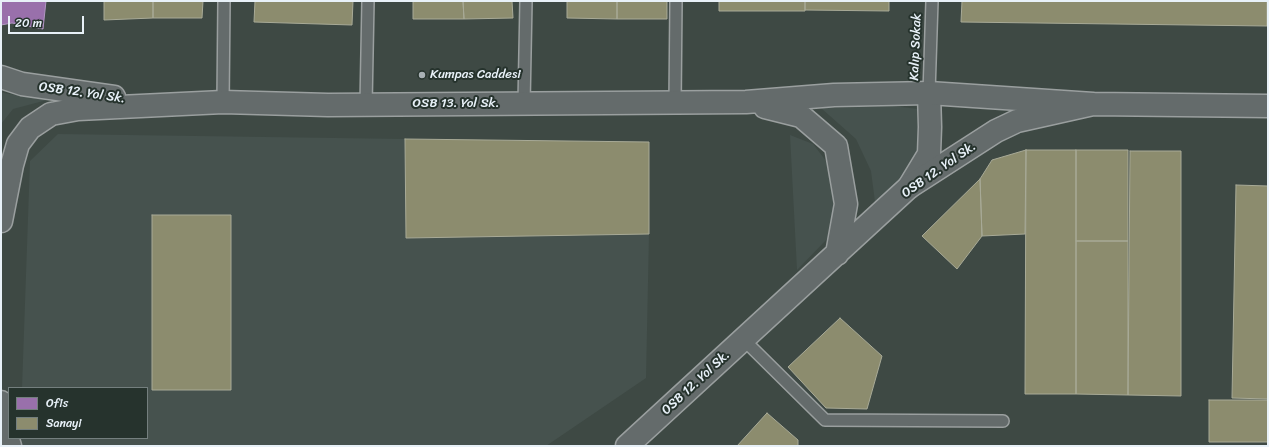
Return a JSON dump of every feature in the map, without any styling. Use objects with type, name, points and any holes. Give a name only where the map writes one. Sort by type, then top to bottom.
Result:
[{"type":"main road","name":"OSB 12. Yol Sk.","points":[[1,78],[22,84],[165,104]]},
{"type":"main road","points":[[909,187],[929,154],[929,93]]},
{"type":"main road","points":[[746,102],[834,95],[929,93],[1093,104]]},
{"type":"main road","name":"OSB 13. Yol Sk.","points":[[165,104],[223,102],[366,105],[746,102]]},
{"type":"main road","points":[[746,102],[801,116],[836,146],[846,204],[838,254]]},
{"type":"main road","points":[[1,221],[18,144],[30,128],[51,114],[78,108],[165,104]]},
{"type":"main road","name":"OSB 12. Yol Sk.","points":[[631,444],[909,187],[996,131],[1017,121],[1093,104],[1268,106]]},
{"type":"main road","points":[[1,402],[3,424],[10,446]]},
{"type":"lane","points":[[223,102],[224,1]]},
{"type":"lane","points":[[366,105],[368,1]]},
{"type":"lane","points":[[524,104],[526,1]]},
{"type":"lane","points":[[675,103],[676,1]]},
{"type":"lane","name":"Kalıp Sokak","points":[[929,93],[932,1]]},
{"type":"lane","points":[[743,339],[825,420],[1003,421]]},
{"type":"shaded area","points":[[1,1],[1268,1],[1268,446],[1,446]]},
{"type":"shaded area","points":[[1,92],[47,100],[13,109],[1,124]]},
{"type":"shaded area","points":[[893,106],[918,109],[927,128],[923,146],[894,187],[875,202],[871,171],[856,139],[821,108]]},
{"type":"shaded area","points":[[58,134],[405,139],[406,238],[649,234],[646,378],[546,446],[19,446],[20,439],[148,439],[148,387],[22,387],[30,161]]},
{"type":"shaded area","points":[[790,135],[813,144],[833,170],[835,212],[828,238],[797,270]]},
{"type":"building: Ofis","points":[[1,1],[46,1],[43,29],[12,23],[1,25]]},
{"type":"building: Sanayi","points":[[104,1],[153,1],[153,18],[104,20]]},
{"type":"building: Sanayi","points":[[153,1],[203,1],[202,18],[153,18]]},
{"type":"building: Sanayi","points":[[255,1],[353,1],[352,25],[254,22]]},
{"type":"building: Sanayi","points":[[413,1],[463,1],[464,19],[413,19]]},
{"type":"building: Sanayi","points":[[463,1],[512,1],[513,18],[464,19]]},
{"type":"building: Sanayi","points":[[567,1],[617,1],[617,19],[567,18]]},
{"type":"building: Sanayi","points":[[617,1],[667,1],[667,19],[617,19]]},
{"type":"building: Sanayi","points":[[719,1],[805,1],[805,11],[719,11]]},
{"type":"building: Sanayi","points":[[805,1],[889,1],[889,11],[805,10]]},
{"type":"building: Sanayi","points":[[962,1],[1267,1],[1267,26],[961,22]]},
{"type":"building: Sanayi","points":[[405,139],[649,142],[649,234],[406,238]]},
{"type":"building: Sanayi","points":[[1026,150],[1076,150],[1076,394],[1025,394]]},
{"type":"building: Sanayi","points":[[1026,150],[1025,234],[982,236],[980,179],[992,160]]},
{"type":"building: Sanayi","points":[[1076,150],[1128,150],[1128,241],[1076,241]]},
{"type":"building: Sanayi","points":[[1130,151],[1181,151],[1181,396],[1128,395]]},
{"type":"building: Sanayi","points":[[980,179],[982,236],[957,269],[922,236]]},
{"type":"building: Sanayi","points":[[1236,185],[1268,186],[1268,399],[1232,398]]},
{"type":"building: Sanayi","points":[[152,215],[231,215],[231,390],[152,390]]},
{"type":"building: Sanayi","points":[[1076,241],[1128,241],[1128,395],[1076,394]]},
{"type":"building: Sanayi","points":[[840,318],[882,356],[867,409],[826,408],[788,367]]},
{"type":"building: Sanayi","points":[[1209,400],[1268,400],[1268,442],[1209,442]]},
{"type":"building: Sanayi","points":[[767,413],[798,440],[798,446],[737,446]]},
{"type":"place","name":"Kumpas Caddesi","points":[[422,75]]}]
